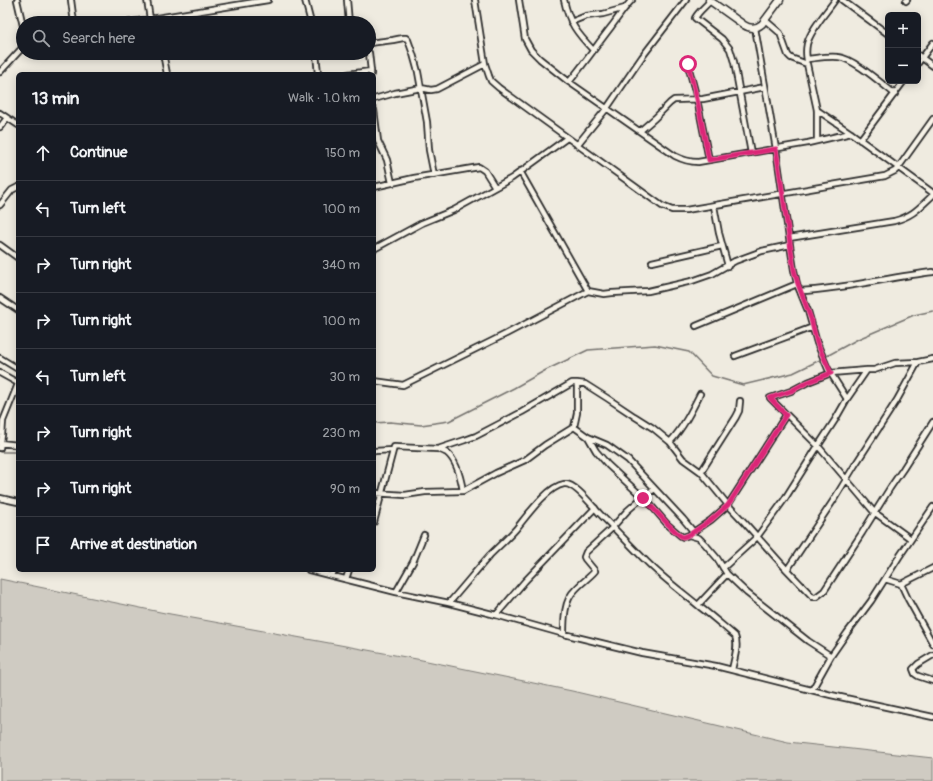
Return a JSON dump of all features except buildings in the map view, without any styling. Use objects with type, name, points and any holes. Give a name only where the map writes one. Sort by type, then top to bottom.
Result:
[{"type":"main road","points":[[710,0],[747,27],[755,28],[759,27],[780,0]]},
{"type":"street","points":[[17,0],[21,16]]},
{"type":"street","points":[[71,0],[73,16]]},
{"type":"street","points":[[147,0],[150,16]]},
{"type":"street","points":[[181,16],[268,0]]},
{"type":"street","points":[[305,0],[309,16]]},
{"type":"street","points":[[346,0],[349,16]]},
{"type":"street","points":[[475,0],[485,64],[491,81],[662,206],[672,210],[686,210],[714,206],[890,174],[898,168],[933,119]]},
{"type":"street","points":[[519,0],[526,39],[531,50],[540,59],[569,82],[681,159],[691,162],[698,162],[776,149],[851,133]]},
{"type":"street","points":[[564,0],[571,22],[577,32],[593,50]]},
{"type":"street","points":[[569,82],[632,0]]},
{"type":"street","points":[[577,145],[607,108],[642,58],[686,0]]},
{"type":"street","points":[[710,0],[695,18],[722,38],[730,49],[734,62],[751,153]]},
{"type":"street","points":[[818,141],[817,110],[807,62],[807,46],[809,39],[835,0]]},
{"type":"street","points":[[842,0],[885,32]]},
{"type":"street","points":[[571,22],[586,16],[603,14],[625,8]]},
{"type":"street","points":[[765,20],[780,33],[788,55],[791,58],[807,62],[826,57],[839,57],[850,61],[895,94]]},
{"type":"street","points":[[755,28],[776,149],[794,270],[817,343],[831,373],[847,399]]},
{"type":"street","points":[[376,42],[403,38],[408,40],[418,72],[427,122],[429,150],[434,176]]},
{"type":"street","points":[[921,56],[933,43]]},
{"type":"street","points":[[0,72],[16,55]]},
{"type":"street","points":[[921,58],[933,66]]},
{"type":"street","points":[[164,60],[167,72]]},
{"type":"street","points":[[317,60],[318,72]]},
{"type":"street","points":[[370,60],[371,72]]},
{"type":"street","points":[[376,98],[421,88],[437,90],[485,64]]},
{"type":"street","points":[[688,64],[697,99],[709,160]]},
{"type":"street","points":[[860,140],[902,84]]},
{"type":"street","points":[[640,131],[671,101],[680,99],[703,99],[765,87]]},
{"type":"street","points":[[789,238],[894,221],[916,211],[933,194],[851,133],[817,110]]},
{"type":"street","points":[[0,112],[16,124]]},
{"type":"street","points":[[0,127],[7,118]]},
{"type":"street","points":[[376,248],[422,223],[454,210],[512,178],[567,138]]},
{"type":"street","points":[[376,141],[387,160],[392,183]]},
{"type":"street","points":[[376,187],[479,167],[485,171],[495,187]]},
{"type":"street","points":[[520,171],[588,291]]},
{"type":"street","points":[[0,205],[12,190],[16,188]]},
{"type":"street","points":[[714,206],[722,246],[728,266]]},
{"type":"street","points":[[0,245],[16,257]]},
{"type":"street","points":[[376,381],[403,385],[588,291],[604,294],[648,291],[692,281],[712,274],[762,251],[790,245]]},
{"type":"street","points":[[652,262],[722,246]]},
{"type":"street","points":[[800,291],[840,287],[933,272]]},
{"type":"street","points":[[696,326],[798,284]]},
{"type":"street","points":[[0,298],[16,309]]},
{"type":"street","points":[[735,356],[813,327]]},
{"type":"street","points":[[0,358],[16,368]]},
{"type":"street","points":[[911,539],[874,512],[818,446],[770,398],[791,391],[808,382],[831,373],[874,370],[895,363],[918,362],[933,359]]},
{"type":"street","points":[[787,570],[897,400],[918,362]]},
{"type":"street","points":[[723,568],[757,537],[784,500],[847,399],[867,370]]},
{"type":"street","points":[[0,373],[16,383]]},
{"type":"street","points":[[376,451],[393,450],[394,447],[438,449],[476,436],[540,402],[565,386],[572,383],[585,384],[657,431],[670,442],[683,459],[700,472],[787,570],[810,594],[816,597],[819,596],[829,585],[874,512],[933,422]]},
{"type":"street","points":[[376,493],[405,495],[425,492],[463,490],[525,460],[545,445],[574,427],[577,413],[577,383]]},
{"type":"street","points":[[16,388],[2,420],[0,444],[16,445]]},
{"type":"street","points":[[670,442],[676,436],[700,394]]},
{"type":"street","points":[[700,472],[736,417],[739,411],[740,401]]},
{"type":"street","points":[[588,436],[596,451],[608,465],[680,536],[686,537],[711,520],[728,505],[786,415]]},
{"type":"street","points":[[574,427],[607,445],[628,460],[683,519],[691,533],[705,544],[727,574],[747,593],[800,635],[831,656]]},
{"type":"street","points":[[438,449],[448,454],[454,462],[458,470],[463,490]]},
{"type":"street","points":[[376,514],[393,450]]},
{"type":"street","points":[[449,604],[529,512],[556,487],[567,484],[572,486],[588,500],[646,562],[735,636],[737,640],[732,670]]},
{"type":"street","points":[[564,634],[564,623],[569,597],[595,571],[585,559],[584,555],[627,511],[655,489]]},
{"type":"street","points":[[0,498],[16,502]]},
{"type":"street","points":[[496,615],[525,581],[595,508]]},
{"type":"street","points":[[812,690],[846,633],[864,611],[911,539],[933,509]]},
{"type":"street","points":[[396,592],[413,562],[424,534]]},
{"type":"street","points":[[885,579],[902,584],[933,568]]},
{"type":"street","points":[[317,572],[496,615],[564,634],[642,652],[716,666],[830,695],[933,717]]},
{"type":"street","points":[[332,576],[333,572]]},
{"type":"street","points":[[346,579],[348,572]]},
{"type":"street","points":[[698,605],[727,574]]},
{"type":"street","points":[[902,584],[908,599],[933,644]]},
{"type":"street","points":[[933,655],[918,664],[913,669],[914,674],[933,681]]},
{"type":"shaded area","points":[[0,579],[165,613],[422,660],[572,691],[788,742],[933,758],[933,781],[0,781]]},
{"type":"waterway","points":[[825,357],[858,339],[914,315],[933,311]]},
{"type":"waterway","points":[[376,423],[390,422],[421,425],[449,421],[546,370],[588,350],[655,345],[689,352],[712,376],[743,385],[793,373],[822,359]]},
{"type":"waterway","points":[[0,452],[16,452]]},
{"type":"route","points":[[643,498],[680,536],[686,537],[711,520],[728,505],[786,415],[770,398],[791,391],[808,382],[831,373],[817,343],[811,319],[794,270],[776,149],[709,160],[697,99],[688,64]]}]
